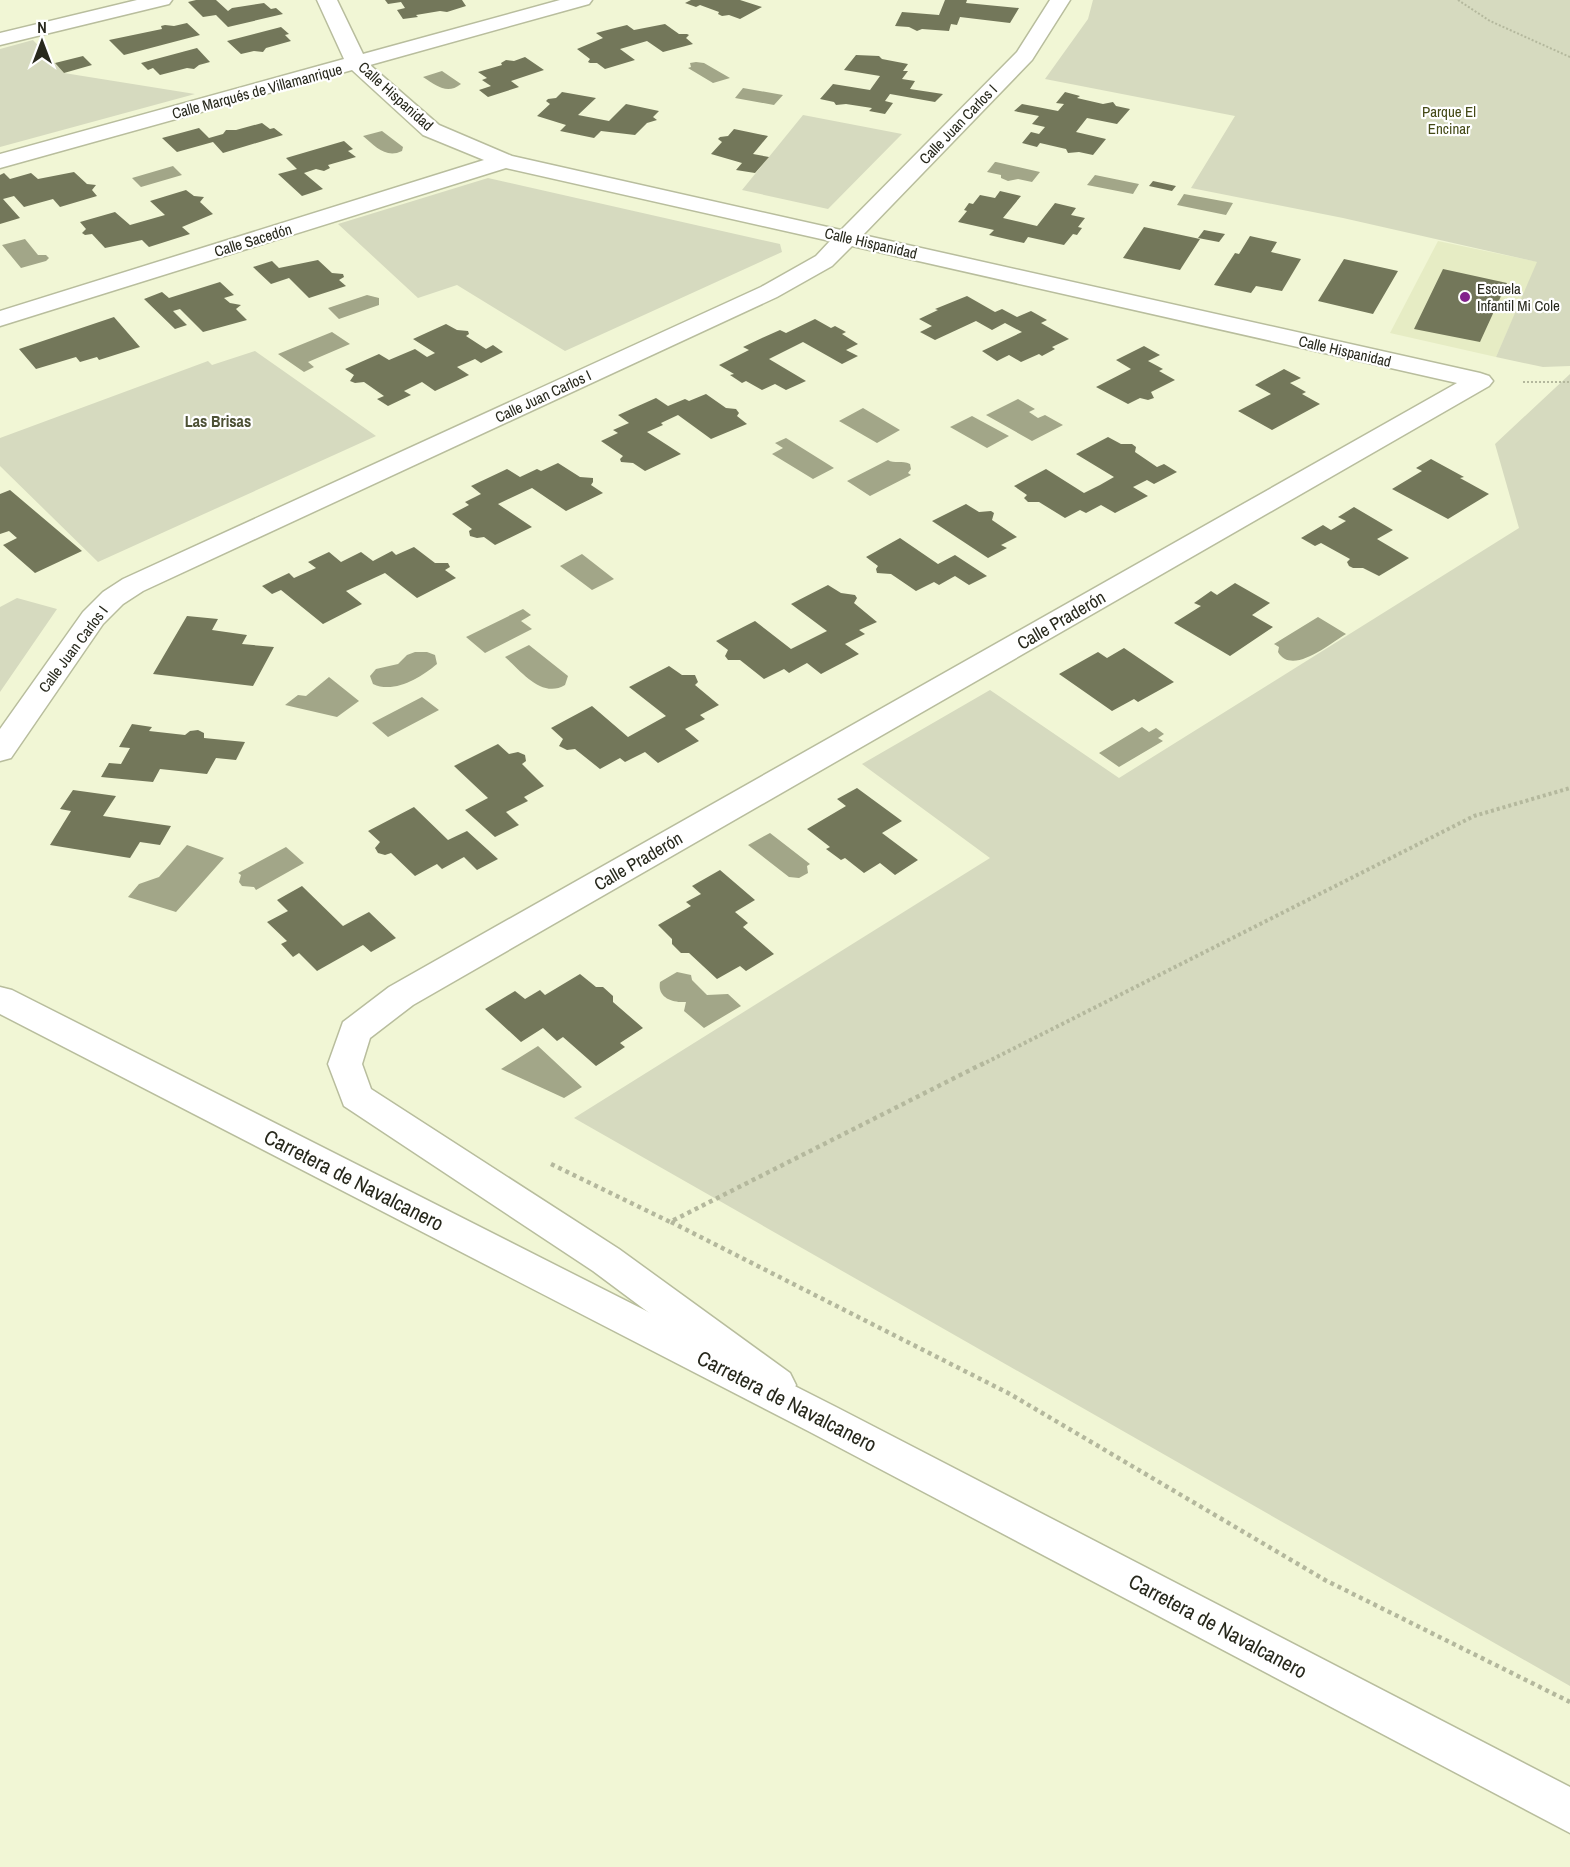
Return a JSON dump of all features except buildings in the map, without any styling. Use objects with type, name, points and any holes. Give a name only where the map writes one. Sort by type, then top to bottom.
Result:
[{"type":"street","points":[[0,39],[162,0]]},
{"type":"street","name":"Calle Hispanidad","points":[[327,0],[357,64],[431,130],[505,161],[1480,381]]},
{"type":"street","name":"Calle Marqués de Villamanrique","points":[[0,161],[582,0]]},
{"type":"street","name":"Calle Juan Carlos I","points":[[0,751],[93,618],[113,598],[133,585],[769,292],[824,261],[1025,56],[1060,0]]},
{"type":"street","name":"Calle Sacedón","points":[[0,319],[505,161]]},
{"type":"street","name":"Calle Praderón","points":[[824,1420],[606,1260],[356,1097],[345,1064],[355,1031],[401,996],[1480,381]]},
{"type":"street","name":"Carretera de Navalcanero","points":[[0,999],[824,1420],[1570,1811]]},
{"type":"path","points":[[1458,0],[1490,21],[1570,57]]},
{"type":"path","points":[[670,1222],[1474,816],[1570,788]]},
{"type":"path","points":[[544,1161],[1010,1394],[1325,1580],[1570,1702]]},
{"type":"shaded area","points":[[690,63],[704,63],[730,78],[713,83],[688,68],[691,67]]},
{"type":"shaded area","points":[[442,71],[461,84],[447,89],[423,77]]},
{"type":"shaded area","points":[[743,88],[783,95],[774,105],[735,98]]},
{"type":"shaded area","points":[[382,131],[403,147],[402,151],[386,152],[363,136]]},
{"type":"shaded area","points":[[995,162],[1040,172],[1032,182],[1018,179],[1008,181],[1001,178],[1001,175],[987,172]]},
{"type":"shaded area","points":[[173,166],[182,175],[141,187],[132,178]]},
{"type":"shaded area","points":[[1095,175],[1139,184],[1133,194],[1087,185]]},
{"type":"shaded area","points":[[1184,194],[1233,203],[1226,215],[1177,205]]},
{"type":"shaded area","points":[[25,239],[38,255],[46,255],[49,258],[46,261],[21,268],[2,245]]},
{"type":"shaded area","name":"Escuela Infantil Mi Cole","points":[[1438,241],[1538,262],[1496,357],[1390,333]]},
{"type":"shaded area","points":[[367,295],[379,298],[379,305],[339,319],[328,308]]},
{"type":"shaded area","points":[[332,332],[350,344],[308,362],[314,367],[304,372],[278,354]]},
{"type":"shaded area","points":[[1018,399],[1035,409],[1029,412],[1038,418],[1045,415],[1063,425],[1032,441],[986,415]]},
{"type":"shaded area","points":[[863,408],[900,430],[877,443],[839,421]]},
{"type":"shaded area","points":[[972,416],[1009,436],[987,448],[950,427]]},
{"type":"shaded area","points":[[786,438],[834,468],[813,479],[772,454],[783,448],[775,443]]},
{"type":"shaded area","points":[[888,460],[910,464],[911,469],[908,473],[911,475],[870,496],[847,481]]},
{"type":"shaded area","points":[[582,554],[614,579],[592,590],[560,566]]},
{"type":"shaded area","points":[[523,609],[531,615],[521,621],[532,629],[485,653],[466,637]]},
{"type":"shaded area","points":[[1318,617],[1346,634],[1311,656],[1292,661],[1284,659],[1278,652],[1279,647],[1274,644]]},
{"type":"shaded area","points":[[529,645],[568,676],[565,685],[556,688],[540,686],[532,682],[505,657]]},
{"type":"shaded area","points":[[415,652],[435,655],[437,664],[415,679],[398,686],[381,687],[373,684],[370,676],[376,669],[398,664],[407,655]]},
{"type":"shaded area","points":[[329,677],[359,701],[337,717],[285,705],[298,695],[306,696]]},
{"type":"shaded area","points":[[422,697],[439,710],[388,737],[372,723]]},
{"type":"shaded area","points":[[1142,727],[1149,732],[1156,728],[1164,734],[1158,738],[1163,741],[1119,767],[1099,753]]},
{"type":"shaded area","points":[[770,833],[810,864],[807,866],[808,873],[799,878],[789,877],[748,845]]},
{"type":"shaded area","points":[[187,845],[224,858],[176,912],[128,897],[139,884],[159,877]]},
{"type":"shaded area","points":[[286,847],[304,863],[256,890],[254,887],[242,886],[239,882],[241,875],[238,873]]},
{"type":"shaded area","points":[[677,972],[691,975],[692,980],[707,995],[728,994],[741,1006],[704,1028],[684,1011],[686,1002],[671,1000],[663,996],[661,992],[660,982]]},
{"type":"shaded area","points":[[538,1046],[582,1087],[564,1098],[501,1069]]},
{"type":"green space","name":"Parque El Encinar","points":[[1093,0],[1570,0],[1570,366],[1543,367],[1496,357],[1537,262],[1343,218],[1191,188],[1235,116],[1045,79],[1088,19]]},
{"type":"green space","points":[[33,40],[64,73],[195,94],[0,147],[0,49]]},
{"type":"green space","points":[[803,115],[902,134],[828,209],[742,190]]},
{"type":"green space","points":[[488,178],[780,244],[782,252],[565,351],[457,285],[418,298],[338,224]]},
{"type":"green space","points":[[255,351],[376,436],[98,562],[0,466],[0,438],[208,361],[212,365]]},
{"type":"green space","points":[[1570,374],[1570,1686],[574,1118],[990,858],[862,764],[990,690],[1119,778],[1519,528],[1495,444]]},
{"type":"green space","points":[[17,598],[57,609],[0,692],[0,607]]},
{"type":"place","name":"Escuela Infantil Mi Cole","points":[[1465,297]]},
{"type":"district","name":"Las Brisas","points":[[218,421]]}]
